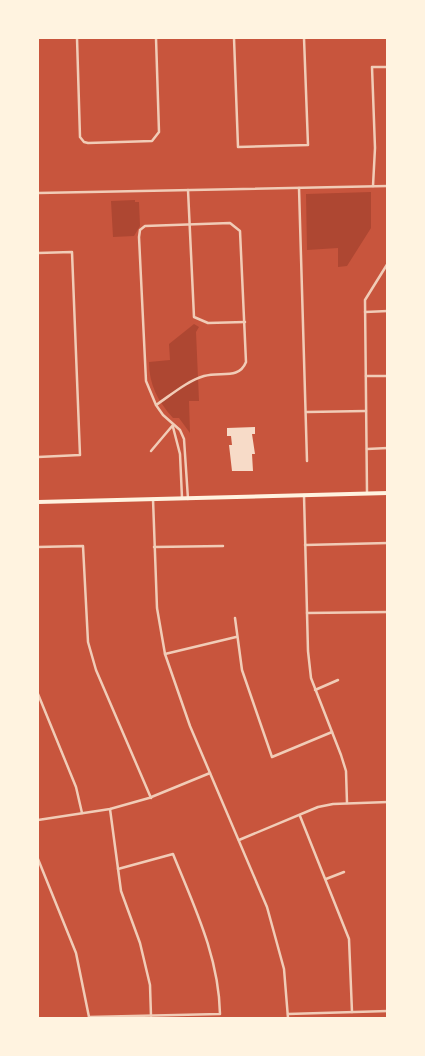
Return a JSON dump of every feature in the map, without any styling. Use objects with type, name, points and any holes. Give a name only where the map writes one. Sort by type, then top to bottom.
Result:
[{"type":"main road","points":[[38,502],[388,493]]},
{"type":"street","points":[[76,38],[80,137],[84,142],[152,141],[157,137],[159,132],[156,38]]},
{"type":"street","points":[[234,38],[238,147],[308,145],[304,38]]},
{"type":"street","points":[[373,186],[375,148],[372,67],[388,67]]},
{"type":"street","points":[[38,193],[388,186]]},
{"type":"street","points":[[299,188],[307,461]]},
{"type":"street","points":[[188,190],[194,317],[208,324],[244,322]]},
{"type":"street","points":[[156,405],[205,376],[238,373],[243,369],[246,362],[240,231],[230,223],[145,226],[140,230],[144,367],[150,393],[156,405],[173,425],[180,430],[186,447],[188,499]]},
{"type":"street","points":[[38,253],[72,252],[80,455],[38,457]]},
{"type":"street","points":[[367,493],[365,300],[388,263]]},
{"type":"street","points":[[365,312],[388,310]]},
{"type":"street","points":[[366,376],[388,376]]},
{"type":"street","points":[[307,412],[366,412]]},
{"type":"street","points":[[151,451],[173,425]]},
{"type":"street","points":[[173,425],[180,454],[182,499]]},
{"type":"street","points":[[367,449],[388,448]]},
{"type":"street","points":[[304,495],[309,664],[315,690],[346,771],[347,803]]},
{"type":"street","points":[[154,499],[157,608],[165,654],[172,680],[267,907],[278,941],[284,969],[288,1018]]},
{"type":"street","points":[[305,545],[388,542]]},
{"type":"street","points":[[38,547],[83,546],[88,642],[96,670],[151,798]]},
{"type":"street","points":[[154,547],[224,546]]},
{"type":"street","points":[[307,613],[388,612]]},
{"type":"street","points":[[235,618],[236,637],[242,670],[272,757],[332,732]]},
{"type":"street","points":[[165,654],[236,637]]},
{"type":"street","points":[[315,690],[338,680]]},
{"type":"street","points":[[38,694],[76,787],[82,813]]},
{"type":"street","points":[[38,820],[110,809],[151,798],[210,773]]},
{"type":"street","points":[[238,840],[318,807],[347,803],[388,802]]},
{"type":"street","points":[[110,809],[118,869],[126,909],[140,943],[146,964],[150,985],[150,1016]]},
{"type":"street","points":[[300,816],[349,939],[352,1012]]},
{"type":"street","points":[[38,859],[76,953],[89,1017],[220,1014],[215,969],[207,938],[173,854],[118,869]]},
{"type":"street","points":[[326,879],[344,872]]},
{"type":"street","points":[[288,1014],[388,1011]]},
{"type":"shaded area","points":[[371,192],[371,228],[347,266],[338,267],[338,248],[307,250],[306,194]]},
{"type":"shaded area","points":[[135,200],[135,202],[139,202],[140,226],[134,236],[113,237],[111,201]]},
{"type":"shaded area","points":[[194,324],[199,327],[196,332],[199,401],[189,401],[190,433],[179,418],[173,418],[159,399],[151,378],[149,362],[170,360],[169,344]]},
{"type":"building","points":[[255,427],[255,434],[252,434],[255,454],[252,454],[253,471],[232,471],[229,445],[232,445],[231,436],[227,436],[227,428]]}]
